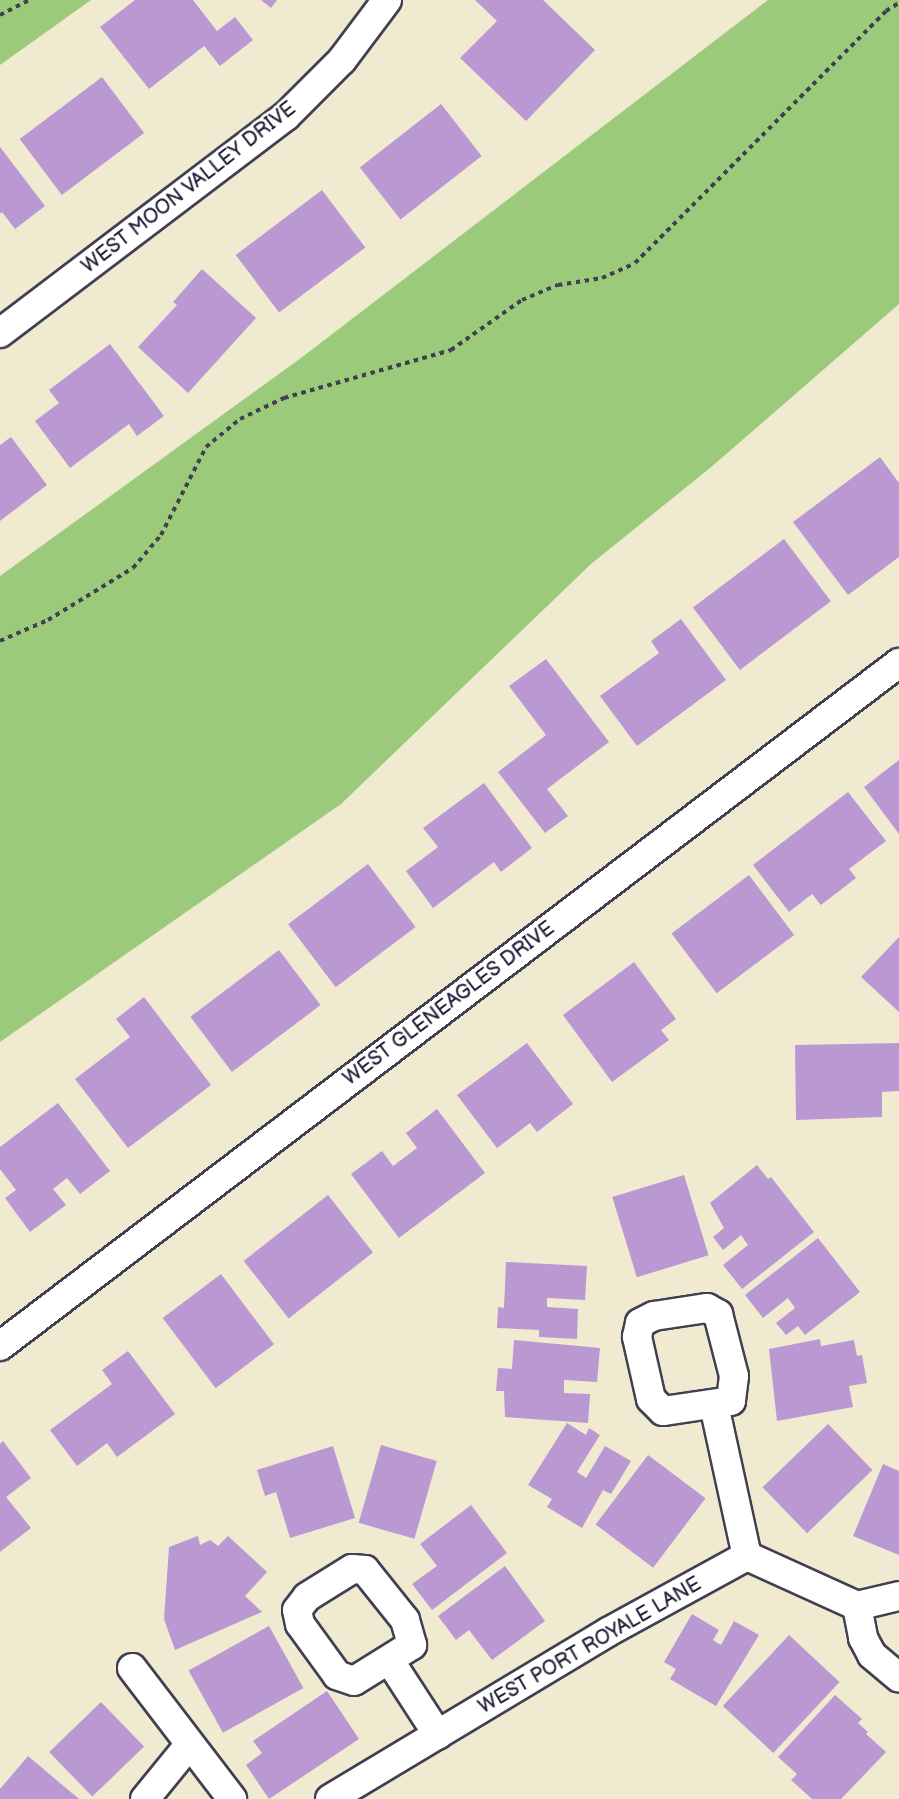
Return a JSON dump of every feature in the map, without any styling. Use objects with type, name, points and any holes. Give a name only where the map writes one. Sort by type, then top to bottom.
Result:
[{"type":"street","name":"WEST MOON VALLEY DRIVE","points":[[0,333],[286,117],[342,60],[387,0]]},
{"type":"street","name":"WEST GLENEAGLES DRIVE","points":[[0,1346],[899,663]]},
{"type":"street","points":[[714,1405],[747,1556],[856,1606],[899,1596]]},
{"type":"street","name":"WEST PORT ROYALE LANE","points":[[330,1799],[608,1632],[747,1556]]},
{"type":"street","points":[[856,1606],[863,1638],[872,1655],[899,1678]]},
{"type":"street","points":[[390,1660],[438,1735]]},
{"type":"street","points":[[132,1668],[232,1799]]},
{"type":"street","points":[[145,1799],[189,1745]]},
{"type":"path","points":[[0,15],[30,0]]},
{"type":"path","points":[[0,641],[48,620],[133,568],[161,535],[206,447],[240,419],[284,398],[451,350],[522,300],[558,285],[602,278],[635,263],[879,18],[899,3]]},
{"type":"green space","points":[[0,0],[91,0],[0,65]]},
{"type":"green space","points":[[768,0],[899,0],[899,304],[710,468],[591,564],[341,804],[0,1042],[0,576],[301,358]]},
{"type":"building","points":[[135,0],[193,0],[217,31],[235,17],[253,40],[220,66],[204,46],[149,89],[100,27]]},
{"type":"building","points":[[261,0],[277,0],[271,8]]},
{"type":"building","points":[[475,0],[543,0],[595,50],[526,121],[460,58],[497,21]]},
{"type":"building","points":[[102,77],[144,133],[62,195],[20,139]]},
{"type":"building","points":[[441,104],[482,156],[400,219],[360,167]]},
{"type":"building","points":[[0,147],[45,206],[15,229],[2,212],[0,214]]},
{"type":"building","points":[[322,190],[365,248],[279,312],[236,255]]},
{"type":"building","points":[[202,269],[256,318],[188,393],[138,347],[177,305],[173,302]]},
{"type":"building","points":[[110,344],[164,416],[137,436],[129,424],[70,468],[35,421],[59,403],[49,390]]},
{"type":"building","points":[[11,437],[47,485],[0,521],[0,445]]},
{"type":"building","points":[[880,457],[899,483],[899,557],[848,595],[793,522]]},
{"type":"building","points":[[784,539],[831,601],[740,670],[693,608]]},
{"type":"building","points":[[681,619],[726,680],[637,746],[600,696],[659,653],[651,641]]},
{"type":"building","points":[[546,659],[609,742],[547,789],[568,816],[545,833],[498,772],[546,735],[509,686]]},
{"type":"building","points":[[899,760],[899,834],[864,787]]},
{"type":"building","points":[[484,783],[532,848],[501,872],[494,862],[433,908],[406,871],[438,847],[423,828]]},
{"type":"building","points":[[848,792],[886,841],[849,869],[856,878],[821,905],[812,894],[789,912],[753,865]]},
{"type":"building","points":[[368,864],[416,927],[336,987],[288,924]]},
{"type":"building","points":[[749,875],[794,935],[717,993],[672,933]]},
{"type":"building","points":[[899,937],[899,1012],[861,977]]},
{"type":"building","points":[[279,950],[321,1005],[232,1072],[190,1017]]},
{"type":"building","points":[[634,962],[676,1019],[661,1030],[669,1040],[612,1082],[563,1015]]},
{"type":"building","points":[[144,997],[211,1085],[128,1148],[75,1079],[130,1037],[116,1019]]},
{"type":"building","points":[[527,1043],[573,1104],[537,1132],[530,1123],[497,1148],[457,1095]]},
{"type":"building","points":[[899,1043],[899,1091],[882,1092],[882,1117],[796,1120],[795,1045]]},
{"type":"building","points":[[58,1103],[110,1171],[80,1194],[67,1178],[53,1189],[66,1205],[30,1232],[5,1198],[16,1190],[0,1169],[0,1147]]},
{"type":"building","points":[[437,1109],[485,1173],[399,1238],[351,1174],[382,1151],[393,1166],[417,1148],[406,1133]]},
{"type":"building","points":[[757,1165],[768,1179],[771,1177],[814,1232],[742,1289],[723,1265],[748,1245],[741,1235],[723,1250],[713,1237],[724,1228],[710,1203]]},
{"type":"building","points":[[684,1175],[709,1255],[637,1277],[612,1197]]},
{"type":"building","points":[[328,1195],[373,1253],[289,1318],[244,1261]]},
{"type":"building","points":[[818,1238],[860,1292],[805,1335],[798,1326],[786,1335],[776,1323],[795,1308],[788,1298],[763,1318],[745,1295]]},
{"type":"building","points":[[506,1262],[587,1266],[585,1300],[547,1298],[547,1307],[578,1309],[577,1339],[539,1337],[539,1330],[497,1328],[498,1307],[504,1308]]},
{"type":"building","points":[[221,1274],[274,1344],[216,1388],[163,1318]]},
{"type":"building","points":[[820,1339],[821,1346],[854,1340],[857,1356],[862,1355],[867,1383],[849,1386],[853,1407],[777,1421],[769,1349]]},
{"type":"building","points":[[514,1340],[600,1348],[597,1382],[564,1380],[564,1393],[590,1394],[588,1423],[505,1417],[504,1391],[496,1391],[498,1368],[512,1369]]},
{"type":"building","points":[[128,1351],[175,1414],[117,1457],[107,1443],[77,1466],[50,1430],[112,1384],[102,1370]]},
{"type":"building","points":[[567,1423],[586,1435],[589,1428],[600,1435],[577,1472],[586,1478],[605,1446],[631,1461],[611,1494],[603,1490],[582,1528],[547,1507],[552,1499],[528,1485]]},
{"type":"building","points":[[828,1424],[872,1470],[807,1533],[763,1487]]},
{"type":"building","points":[[3,1441],[31,1478],[6,1497],[31,1528],[0,1552],[0,1444]]},
{"type":"building","points":[[381,1445],[437,1461],[414,1539],[359,1523]]},
{"type":"building","points":[[333,1446],[355,1518],[290,1538],[276,1492],[265,1496],[257,1470]]},
{"type":"building","points":[[648,1455],[706,1498],[653,1568],[596,1524]]},
{"type":"building","points":[[883,1464],[899,1471],[899,1555],[853,1536]]},
{"type":"building","points":[[471,1505],[507,1553],[432,1610],[412,1584],[437,1566],[420,1544]]},
{"type":"building","points":[[198,1536],[200,1545],[210,1540],[218,1546],[228,1536],[267,1572],[245,1596],[262,1612],[175,1650],[164,1619],[169,1547]]},
{"type":"building","points":[[505,1566],[545,1621],[492,1660],[469,1630],[456,1640],[438,1616]]},
{"type":"building","points":[[692,1614],[719,1630],[713,1640],[721,1645],[734,1621],[759,1635],[716,1706],[670,1679],[676,1669],[664,1662]]},
{"type":"building","points":[[269,1626],[303,1688],[223,1733],[189,1671]]},
{"type":"building","points":[[789,1635],[839,1682],[773,1753],[723,1706]]},
{"type":"building","points":[[327,1691],[359,1739],[269,1799],[246,1765],[262,1753],[253,1741]]},
{"type":"building","points":[[835,1695],[862,1719],[858,1723],[868,1732],[866,1734],[886,1752],[841,1799],[812,1799],[791,1780],[797,1774],[778,1757]]},
{"type":"building","points":[[101,1702],[144,1747],[92,1797],[49,1752]]},
{"type":"building","points":[[28,1756],[79,1799],[0,1799],[0,1789]]}]
